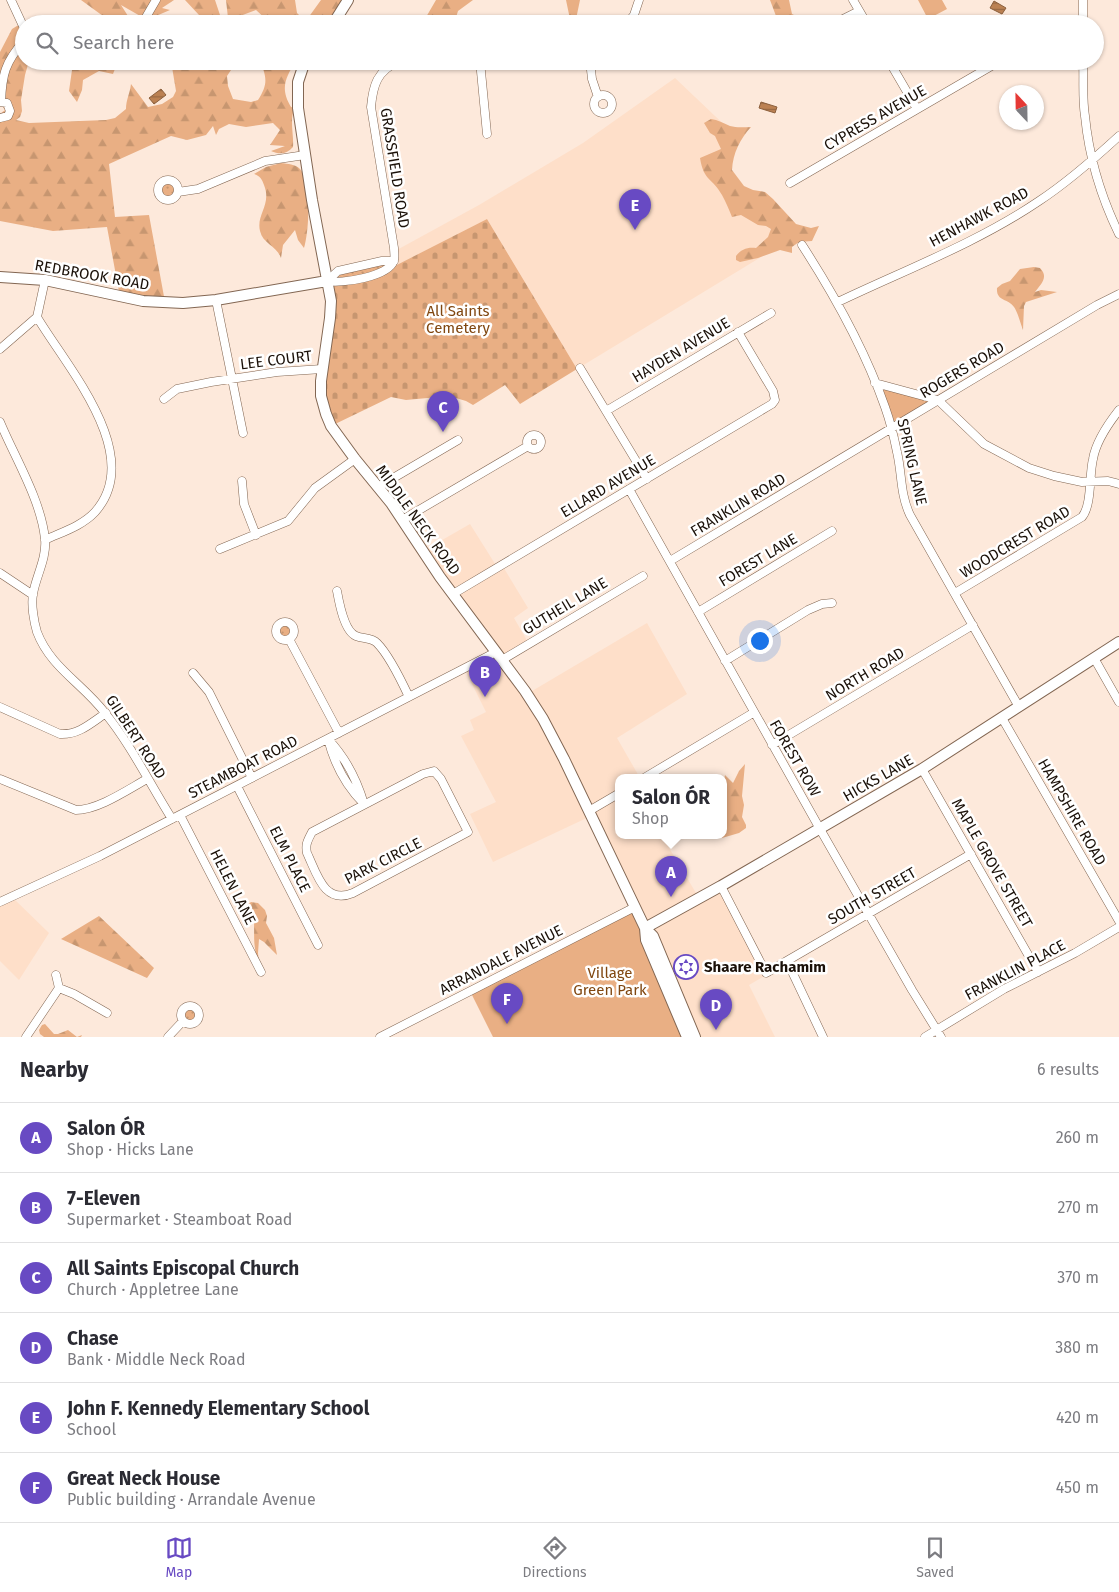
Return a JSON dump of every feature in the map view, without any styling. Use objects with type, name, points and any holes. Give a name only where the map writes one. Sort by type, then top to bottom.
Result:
[{"type":"main road","points":[[339,15],[348,0]]},
{"type":"main road","name":"MIDDLE NECK ROAD","points":[[302,70],[297,93],[305,155],[331,314],[322,369],[321,388],[326,414],[331,426],[354,459],[378,487],[402,520],[453,594],[525,691],[543,719],[634,907],[645,928],[653,936],[695,1037]]},
{"type":"main road","name":"REDBROOK ROAD","points":[[0,276],[45,280],[143,301],[188,303],[327,281]]},
{"type":"main road","name":"HICKS LANE","points":[[645,928],[922,769],[1119,642]]},
{"type":"main road","name":"MIDDLE NECK ROAD","points":[[645,928],[646,940],[687,1037]]},
{"type":"street","points":[[11,0],[18,15]]},
{"type":"street","points":[[147,15],[156,0]]},
{"type":"street","points":[[633,15],[639,0]]},
{"type":"street","points":[[853,0],[861,15]]},
{"type":"street","points":[[1083,0],[1083,15]]},
{"type":"street","points":[[851,15],[859,11]]},
{"type":"street","points":[[0,118],[5,118],[10,111],[9,105],[1,102],[3,77],[6,66],[15,52]]},
{"type":"street","name":"GRASSFIELD ROAD","points":[[384,70],[372,91],[371,108],[394,248],[394,261]]},
{"type":"street","points":[[481,70],[487,134]]},
{"type":"street","points":[[591,70],[598,97]]},
{"type":"street","points":[[894,70],[917,110]]},
{"type":"street","name":"CYPRESS AVENUE","points":[[790,183],[985,70]]},
{"type":"street","points":[[1083,70],[1084,114],[1092,160],[1102,194],[1119,234]]},
{"type":"street","name":"HENHAWK ROAD","points":[[838,302],[1005,222],[1040,201],[1119,136]]},
{"type":"street","points":[[178,192],[198,189],[265,161],[305,155]]},
{"type":"street","name":"SPRING LANE","points":[[802,245],[838,302],[876,383],[886,409],[897,452],[905,503],[1019,707]]},
{"type":"street","points":[[327,281],[338,271],[394,261]]},
{"type":"street","points":[[327,281],[336,282],[378,274],[388,269],[394,261]]},
{"type":"street","points":[[0,348],[37,318],[45,280]]},
{"type":"street","name":"ROGERS ROAD","points":[[820,472],[1097,305],[1119,294]]},
{"type":"street","points":[[216,300],[243,433]]},
{"type":"street","name":"HAYDEN AVENUE","points":[[606,411],[771,313]]},
{"type":"street","points":[[0,422],[37,505],[45,540],[81,524],[95,512],[109,488],[112,471],[106,436],[90,398],[37,318]]},
{"type":"street","name":"ELLARD AVENUE","points":[[453,594],[772,404],[775,400],[773,391],[738,332]]},
{"type":"street","points":[[580,368],[647,479]]},
{"type":"street","name":"LEE COURT","points":[[164,399],[173,391],[181,388],[277,372],[322,369]]},
{"type":"street","points":[[876,383],[938,400],[976,438],[1013,460],[1054,476],[1082,482],[1119,484]]},
{"type":"street","name":"WOODCREST ROAD","points":[[955,593],[1082,517],[1087,508],[1095,450],[1119,410]]},
{"type":"street","points":[[378,487],[458,440]]},
{"type":"street","points":[[402,520],[528,446]]},
{"type":"street","points":[[220,549],[288,521],[315,488],[354,459]]},
{"type":"street","name":"FRANKLIN ROAD","points":[[670,561],[820,472]]},
{"type":"street","points":[[242,481],[244,504],[256,535]]},
{"type":"street","name":"FOREST ROW","points":[[629,489],[868,914],[939,1033]]},
{"type":"street","name":"FOREST LANE","points":[[698,612],[832,531]]},
{"type":"street","name":"GILBERT ROAD","points":[[45,540],[41,570],[33,595],[35,625],[46,651],[57,666],[92,696],[106,713],[172,819]]},
{"type":"street","points":[[0,573],[33,595]]},
{"type":"street","name":"GUTHEIL LANE","points":[[499,656],[642,576]]},
{"type":"street","points":[[336,591],[340,609],[352,634],[377,643],[397,673],[409,697]]},
{"type":"street","points":[[725,661],[808,610],[822,604],[832,603]]},
{"type":"street","name":"NORTH ROAD","points":[[772,745],[973,625]]},
{"type":"street","points":[[290,639],[339,733]]},
{"type":"street","name":"STEAMBOAT ROAD","points":[[0,902],[100,856],[409,697],[499,656]]},
{"type":"street","points":[[1094,658],[1119,702]]},
{"type":"street","points":[[193,673],[209,692],[252,778]]},
{"type":"street","points":[[0,707],[60,734],[70,735],[80,731],[106,713]]},
{"type":"street","points":[[651,774],[754,712]]},
{"type":"street","name":"HAMPSHIRE ROAD","points":[[1002,718],[1119,921]]},
{"type":"street","points":[[328,738],[339,750],[360,789],[364,804]]},
{"type":"street","name":"MAPLE GROVE STREET","points":[[922,769],[1038,972]]},
{"type":"street","name":"PARK CIRCLE","points":[[434,771],[441,779],[468,832],[353,893],[345,896],[335,896],[327,891],[317,875],[305,847],[312,832],[364,804],[423,774],[434,771]]},
{"type":"street","points":[[0,779],[76,810],[85,810],[147,779]]},
{"type":"street","name":"ELM PLACE","points":[[237,786],[318,945]]},
{"type":"street","points":[[589,812],[615,796]]},
{"type":"street","name":"HELEN LANE","points":[[180,815],[261,972]]},
{"type":"street","name":"SOUTH STREET","points":[[721,886],[766,973],[971,854]]},
{"type":"street","name":"ARRANDALE AVENUE","points":[[380,1037],[634,907]]},
{"type":"street","name":"FRANKLIN PLACE","points":[[925,1037],[939,1033],[1004,989],[1075,953],[1119,927]]},
{"type":"street","points":[[787,961],[823,1037]]},
{"type":"street","points":[[26,1037],[59,988],[56,975]]},
{"type":"street","points":[[59,988],[74,994],[107,1013]]},
{"type":"street","points":[[168,1037],[183,1021]]},
{"type":"shaded area","points":[[994,1],[1006,8],[1002,14],[990,8]]},
{"type":"shaded area","points":[[675,78],[735,135],[717,162],[786,242],[577,369],[487,219],[389,269],[395,251],[479,205],[583,143]]},
{"type":"shaded area","points":[[161,89],[166,95],[154,104],[149,98]]},
{"type":"shaded area","points":[[761,102],[777,107],[775,113],[759,108]]},
{"type":"shaded area","points":[[470,524],[497,567],[502,565],[528,608],[514,618],[529,644],[502,660],[527,694],[647,623],[687,694],[617,738],[638,774],[615,774],[615,839],[664,839],[699,898],[721,886],[766,975],[749,985],[775,1037],[692,1037],[591,816],[493,862],[470,814],[496,802],[461,736],[474,730],[470,720],[486,712],[464,668],[495,652],[423,551]]},
{"type":"shaded area","points":[[12,897],[49,933],[19,980],[0,961],[0,902]]},
{"type":"green space","points":[[81,0],[174,0],[162,8],[170,10],[158,15],[138,15],[121,5],[127,15],[102,15]]},
{"type":"green space","points":[[185,0],[215,0],[220,15],[199,15]]},
{"type":"green space","points":[[226,0],[295,0],[299,15],[261,15],[256,10],[243,15],[228,15]]},
{"type":"green space","points":[[321,0],[343,0],[334,15],[310,15]]},
{"type":"green space","points":[[436,0],[473,0],[458,11],[457,15],[427,15]]},
{"type":"green space","points":[[566,0],[580,0],[577,15],[569,15]]},
{"type":"green space","points":[[770,0],[789,0],[792,14],[794,15],[776,15]]},
{"type":"green space","points":[[918,0],[942,0],[947,9],[936,15],[926,15]]},
{"type":"green space","points":[[15,27],[15,70],[26,70],[21,100],[22,111],[20,117],[16,120],[29,123],[115,118],[126,109],[131,84],[148,107],[162,104],[173,97],[176,91],[172,70],[231,70],[227,76],[228,86],[233,99],[251,102],[258,100],[264,90],[263,70],[291,70],[285,89],[291,107],[295,108],[292,122],[293,147],[288,151],[277,153],[271,151],[285,146],[270,145],[280,130],[273,123],[246,127],[229,124],[219,129],[216,135],[213,126],[206,135],[187,140],[171,136],[109,164],[115,217],[149,215],[165,302],[120,297],[107,227],[53,231],[0,221],[0,114],[5,110],[0,103],[0,52],[12,29]]},
{"type":"green space","points":[[72,70],[115,70],[113,74],[99,71],[83,80],[82,90],[77,102],[69,91]]},
{"type":"green space","points":[[711,119],[733,127],[751,127],[738,147],[732,170],[744,186],[765,192],[796,224],[811,228],[819,226],[812,241],[799,242],[792,247],[792,253],[780,250],[758,258],[740,262],[736,260],[736,256],[742,250],[756,248],[768,237],[771,229],[758,225],[741,215],[732,217],[722,195],[706,176],[700,158],[721,149],[715,136],[710,133],[704,123]]},
{"type":"green space","points":[[281,163],[298,167],[304,175],[308,207],[304,248],[298,240],[295,230],[283,245],[281,258],[264,239],[260,231],[259,225],[265,204],[266,192],[262,179],[254,174],[266,167]]},
{"type":"green space","points":[[168,182],[174,184],[176,190],[174,196],[168,198],[162,196],[160,190],[162,184]]},
{"type":"green space","name":"All Saints Cemetery","points":[[487,219],[577,369],[520,404],[505,385],[473,405],[449,396],[406,400],[391,397],[331,426],[324,394],[323,375],[327,281],[381,273]]},
{"type":"green space","points":[[392,262],[371,274],[330,280],[340,273]]},
{"type":"green space","points":[[1040,268],[1044,274],[1042,283],[1035,292],[1041,290],[1057,292],[1026,302],[1024,306],[1023,330],[1014,307],[998,296],[997,288],[1010,281],[1020,269]]},
{"type":"green space","points":[[878,386],[934,401],[892,426]]},
{"type":"green space","points":[[282,624],[288,624],[292,631],[288,638],[282,638],[278,634],[278,628]]},
{"type":"green space","points":[[745,764],[742,817],[746,828],[739,833],[727,837],[727,777],[733,783]]},
{"type":"green space","points":[[251,902],[258,903],[265,910],[267,916],[266,923],[274,938],[277,955],[259,939],[259,963],[254,943],[253,911],[247,905]]},
{"type":"green space","name":"Village Green Park","points":[[635,907],[692,1037],[493,1037],[470,991]]},
{"type":"green space","points":[[99,916],[154,968],[147,978],[61,939]]},
{"type":"green space","points":[[187,1008],[193,1008],[197,1015],[193,1022],[187,1022],[183,1018],[183,1012]]},
{"type":"green space","points":[[45,1024],[54,1034],[68,1030],[77,1037],[44,1037],[40,1034],[39,1030]]},
{"type":"place","name":"John F. Kennedy Elementary School","points":[[635,230]]},
{"type":"place","name":"All Saints Episcopal Church","points":[[443,432]]},
{"type":"place","name":"7-Eleven","points":[[485,697]]},
{"type":"place","name":"Salon ÓR","points":[[671,897]]},
{"type":"place","name":"Shaare Rachamim","points":[[686,967]]},
{"type":"place","name":"Great Neck House","points":[[507,1024]]},
{"type":"place","name":"Chase","points":[[716,1030]]}]
